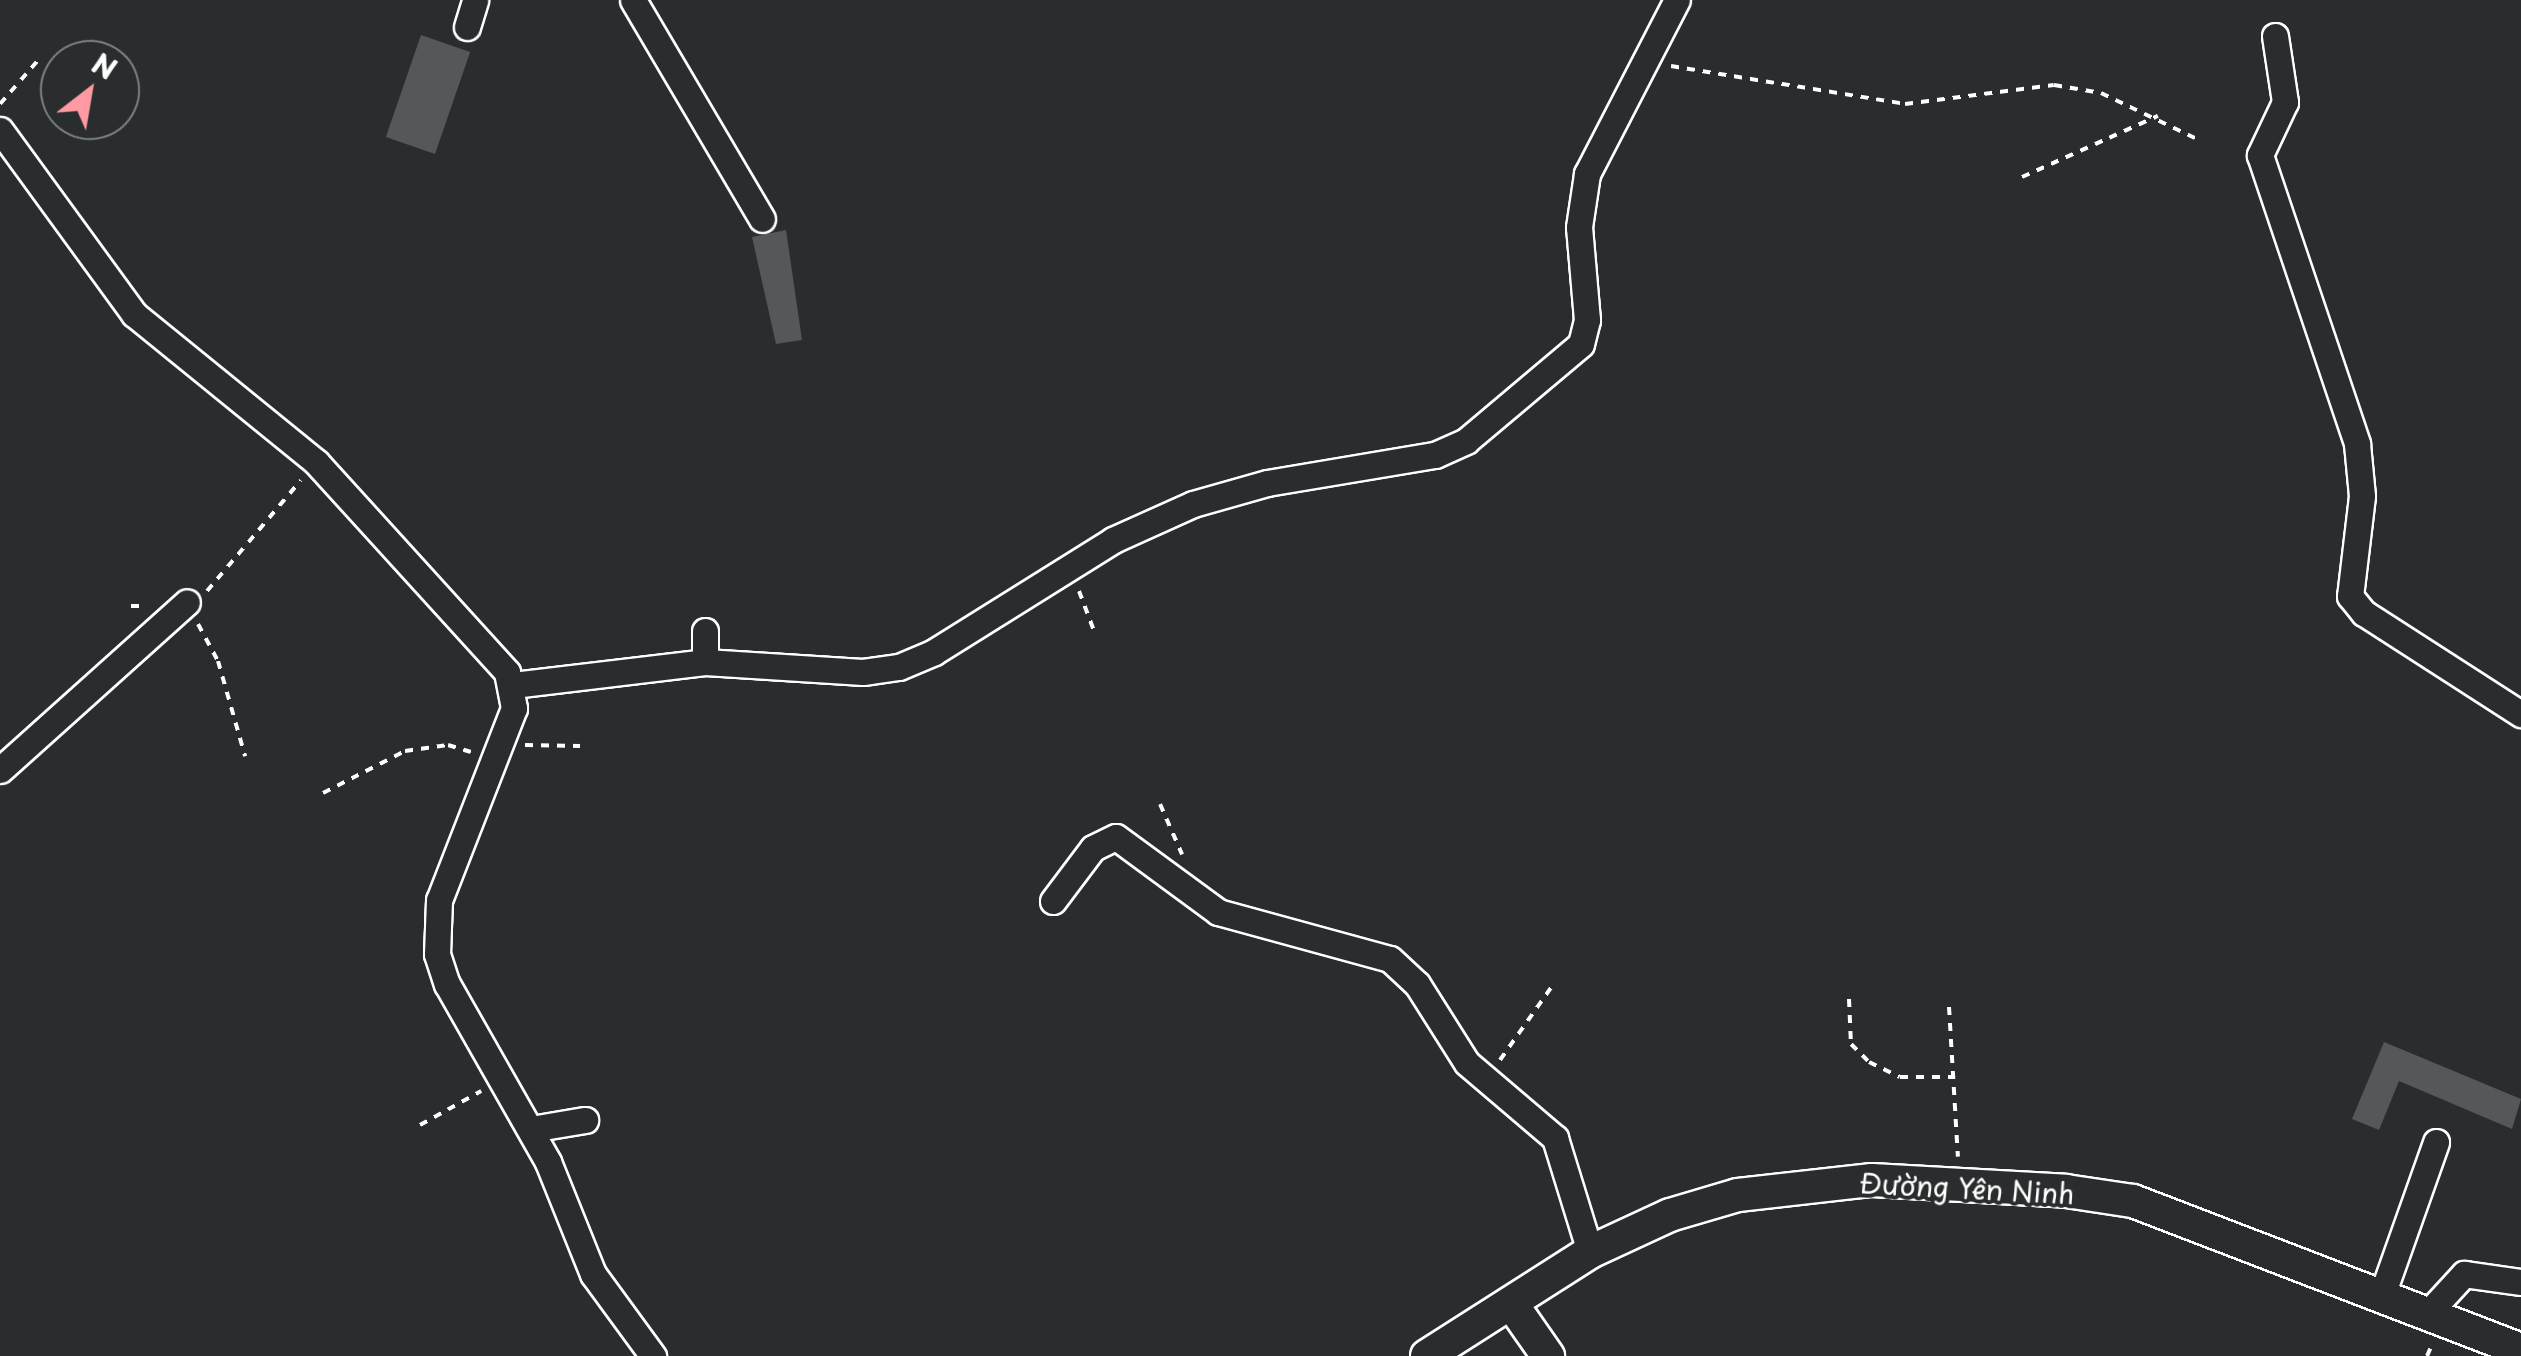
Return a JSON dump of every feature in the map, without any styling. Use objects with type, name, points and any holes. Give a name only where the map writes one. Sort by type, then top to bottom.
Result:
[{"type":"main road","name":"Đường Yên Ninh","points":[[1427,1356],[1590,1252],[1670,1215],[1738,1195],[1872,1180],[1958,1184],[2133,1202],[2383,1292],[2521,1350]]},
{"type":"main road","points":[[1511,1303],[1548,1356]]},
{"type":"street","points":[[467,28],[476,0]]},
{"type":"street","points":[[633,0],[762,220]]},
{"type":"street","points":[[513,685],[705,662],[882,670],[979,639],[1070,567],[1161,517],[1228,493],[1450,450],[1571,358],[1587,320],[1579,227],[1587,174],[1677,0]]},
{"type":"street","points":[[2275,36],[2285,102],[2260,155],[2356,444],[2362,496],[2350,596],[2364,613],[2521,714]]},
{"type":"street","points":[[0,130],[134,314],[316,462],[502,664],[513,685],[514,708],[439,900],[436,938],[446,984],[532,1129],[593,1274],[653,1356]]},
{"type":"street","points":[[0,770],[187,602]]},
{"type":"street","points":[[705,631],[705,662]]},
{"type":"street","points":[[1053,901],[1093,848],[1116,838],[1218,912],[1390,959],[1417,984],[1457,1052],[1555,1138],[1590,1252]]},
{"type":"street","points":[[532,1129],[584,1120]]},
{"type":"street","points":[[2383,1292],[2436,1142]]},
{"type":"street","points":[[2429,1312],[2464,1274],[2521,1282]]},
{"type":"path","points":[[0,104],[40,58]]},
{"type":"path","points":[[1648,58],[1734,81],[1905,104],[2054,85],[2100,93],[2158,116],[2201,141]]},
{"type":"path","points":[[2022,177],[2158,116]]},
{"type":"path","points":[[131,606],[187,602],[218,581],[316,462]]},
{"type":"path","points":[[1070,567],[1094,631]]},
{"type":"path","points":[[187,602],[218,661],[246,756]]},
{"type":"path","points":[[323,793],[380,761],[432,745],[497,756],[580,746]]},
{"type":"path","points":[[1486,1081],[1555,982]]},
{"type":"path","points":[[1849,999],[1850,1044],[1869,1062],[1900,1077],[1955,1077]]},
{"type":"path","points":[[1949,1007],[1958,1184]]},
{"type":"path","points":[[420,1125],[502,1079]]},
{"type":"building","points":[[421,35],[470,52],[435,154],[386,137]]},
{"type":"building","points":[[786,230],[802,340],[776,344],[752,237]]},
{"type":"building","points":[[2384,1042],[2521,1099],[2512,1129],[2399,1081],[2379,1130],[2352,1119]]}]
